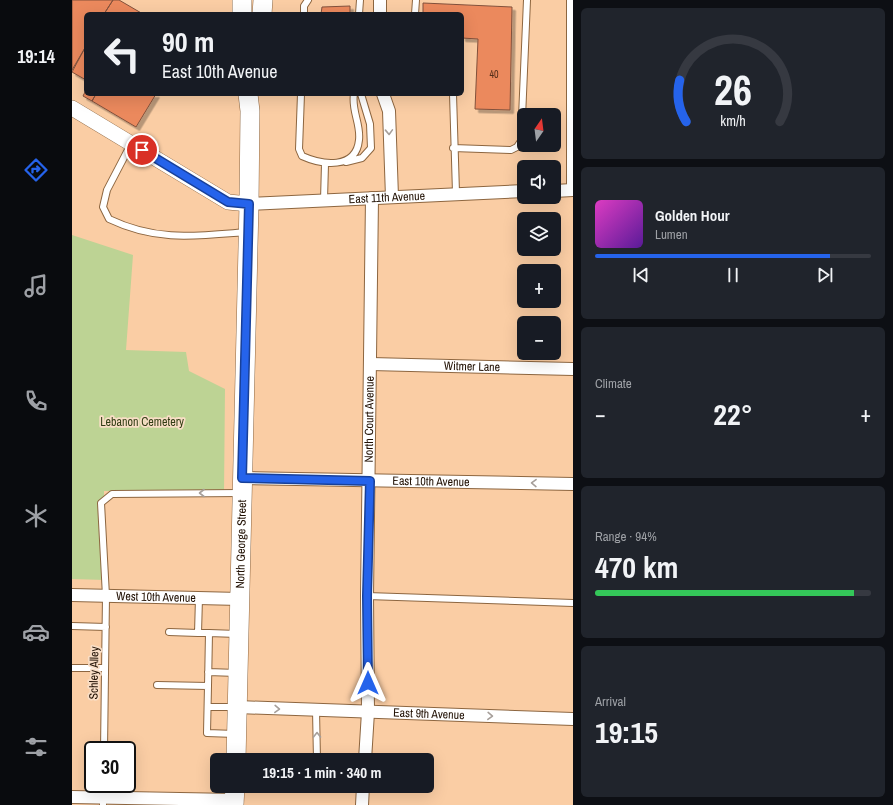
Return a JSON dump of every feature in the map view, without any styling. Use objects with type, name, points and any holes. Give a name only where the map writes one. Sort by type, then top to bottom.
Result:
[{"type":"main road","points":[[242,0],[242,12]]},
{"type":"main road","points":[[262,12],[263,0]]},
{"type":"main road","name":"North George Street","points":[[236,753],[241,486],[249,204],[250,100]]},
{"type":"street","points":[[380,0],[380,12]]},
{"type":"street","points":[[384,96],[389,111],[392,197]]},
{"type":"street","points":[[72,108],[228,202],[249,204]]},
{"type":"street","points":[[561,191],[572,190]]},
{"type":"street","name":"East 11th Avenue","points":[[249,204],[456,193],[517,192]]},
{"type":"street","name":"North Court Avenue","points":[[365,753],[368,712],[367,596],[370,481],[372,198]]},
{"type":"street","name":"Witmer Lane","points":[[371,364],[573,369]]},
{"type":"street","name":"East 10th Avenue","points":[[241,486],[370,481],[573,484]]},
{"type":"street","name":"West 10th Avenue","points":[[72,595],[240,599]]},
{"type":"street","name":"East 9th Avenue","points":[[238,707],[573,719]]},
{"type":"street","points":[[362,805],[363,793]]},
{"type":"street","points":[[72,797],[103,802],[234,797]]},
{"type":"lane","points":[[304,12],[304,6],[308,0]]},
{"type":"lane","points":[[359,12],[360,0]]},
{"type":"lane","points":[[415,12],[416,0]]},
{"type":"lane","points":[[453,148],[511,150],[517,147],[521,141],[526,0]]},
{"type":"lane","points":[[570,0],[572,190]]},
{"type":"lane","points":[[301,96],[299,149],[302,156],[325,164],[342,163],[362,158],[371,148],[370,124],[362,96]]},
{"type":"lane","points":[[342,163],[355,153],[359,140],[353,101],[354,96]]},
{"type":"lane","points":[[453,96],[453,148],[456,193]]},
{"type":"lane","points":[[131,144],[107,190],[103,207],[109,219],[123,226],[147,234],[168,237],[191,237],[248,232]]},
{"type":"lane","points":[[324,200],[325,164]]},
{"type":"lane","name":"Schley Alley","points":[[104,741],[106,596],[101,503],[112,494],[241,486]]},
{"type":"lane","points":[[367,596],[573,603]]},
{"type":"lane","points":[[198,633],[199,598]]},
{"type":"lane","points":[[72,626],[106,627]]},
{"type":"lane","points":[[169,632],[239,634]]},
{"type":"lane","points":[[209,633],[207,733],[236,734]]},
{"type":"lane","points":[[72,668],[105,668]]},
{"type":"lane","points":[[208,672],[238,673]]},
{"type":"lane","points":[[157,685],[208,686]]},
{"type":"lane","points":[[208,707],[238,707]]},
{"type":"lane","points":[[316,710],[317,753]]},
{"type":"green space","name":"Lebanon Cemetery","points":[[72,235],[133,255],[126,350],[186,352],[189,371],[225,389],[224,493],[104,491],[105,580],[72,579]]},
{"type":"building","points":[[72,0],[113,0],[105,12],[84,12],[84,49],[72,70]]},
{"type":"building","points":[[113,0],[119,0],[140,12],[105,12]]},
{"type":"building","points":[[423,3],[512,7],[510,110],[475,109],[478,39],[464,38],[464,12],[423,12]]},
{"type":"building","points":[[350,6],[350,12],[321,12],[322,7]]},
{"type":"building","points":[[84,50],[84,79],[72,72]]},
{"type":"building","points":[[84,94],[84,96],[95,96],[92,101],[83,96]]},
{"type":"building","points":[[95,96],[155,96],[136,127],[92,101]]},
{"type":"route","points":[[142,150],[228,202],[249,204],[242,478],[370,481],[367,596],[368,683]]}]
